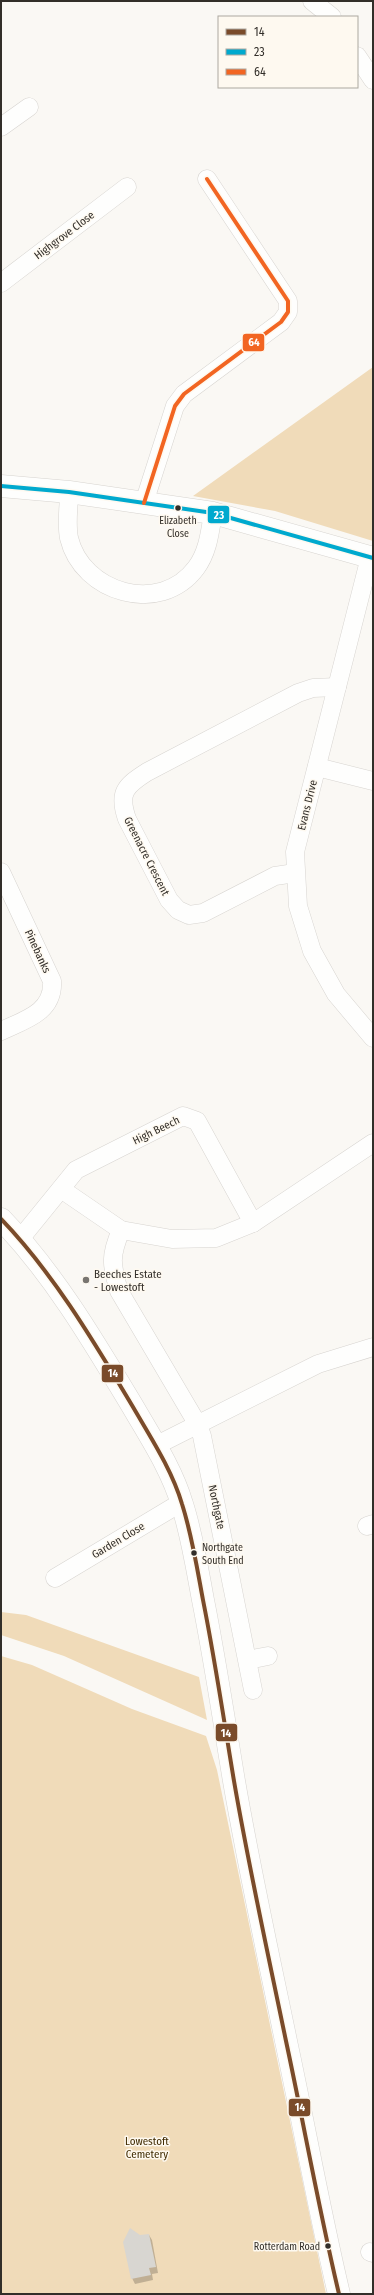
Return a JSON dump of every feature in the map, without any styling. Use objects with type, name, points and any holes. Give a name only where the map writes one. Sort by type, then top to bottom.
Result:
[{"type":"main road","points":[[1,486],[70,492],[213,513],[372,558]]},
{"type":"main road","points":[[1,1219],[20,1239],[92,1342],[155,1446],[182,1502],[195,1555],[224,1711],[234,1780],[316,2199],[339,2294]]},
{"type":"street","points":[[312,1],[331,16]]},
{"type":"street","points":[[358,58],[373,80]]},
{"type":"street","points":[[1,127],[29,108]]},
{"type":"street","points":[[144,503],[175,406],[184,394],[281,322],[288,312],[288,301],[207,179]]},
{"type":"street","name":"Highgrove Close","points":[[1,283],[127,187]]},
{"type":"street","points":[[70,492],[67,527],[69,538],[78,559],[94,577],[126,593],[149,594],[160,591],[190,575],[196,568],[205,551],[213,513]]},
{"type":"street","name":"Evans Drive","points":[[372,558],[295,852],[295,873],[298,906],[312,951],[336,994],[373,1038]]},
{"type":"street","name":"Greenacre Crescent","points":[[295,873],[275,876],[203,913],[189,915],[178,910],[169,900],[127,818],[122,804],[124,792],[133,781],[147,772],[298,693],[313,688],[337,687]]},
{"type":"street","points":[[317,767],[373,781]]},
{"type":"street","name":"Pinebanks","points":[[1,872],[52,981],[53,990],[46,1006],[38,1013],[1,1031]]},
{"type":"street","name":"High Beech","points":[[20,1239],[76,1170],[183,1116],[197,1121],[253,1222]]},
{"type":"street","points":[[61,1189],[121,1230],[172,1240],[216,1238],[253,1222],[373,1143]]},
{"type":"street","name":"Northgate","points":[[121,1230],[112,1249],[113,1268],[119,1291],[198,1425],[202,1436],[253,1690]]},
{"type":"street","points":[[155,1446],[318,1364],[373,1347]]},
{"type":"street","name":"Garden Close","points":[[55,1578],[182,1502]]},
{"type":"street","points":[[248,1660],[268,1656]]},
{"type":"green space","points":[[373,367],[373,541],[275,511],[193,496]]},
{"type":"green space","points":[[1,1612],[26,1615],[199,1677],[207,1720],[64,1656],[1,1635]]},
{"type":"green space","name":"Lowestoft Cemetery","points":[[1,1656],[32,1665],[132,1709],[206,1736],[217,1770],[326,2294],[1,2294]]},
{"type":"building","points":[[130,2228],[140,2235],[149,2234],[156,2267],[149,2268],[151,2275],[131,2279],[123,2242]]},
{"type":"transit line","name":"64","points":[[144,503],[175,406],[184,394],[281,322],[288,312],[288,301],[207,179]]},
{"type":"transit line","name":"23","points":[[1,486],[69,492],[213,513],[373,558]]},
{"type":"transit line","name":"14","points":[[1,1219],[38,1262],[88,1333],[160,1454],[178,1491],[189,1528],[196,1564],[252,1879],[339,2294]]},
{"type":"place","name":"Elizabeth Close","points":[[178,508]]},
{"type":"place","name":"Beeches Estate - Lowestoft","points":[[86,1280]]},
{"type":"place","name":"Northgate South End","points":[[194,1553]]},
{"type":"place","name":"Rotterdam Road","points":[[328,2246]]}]
